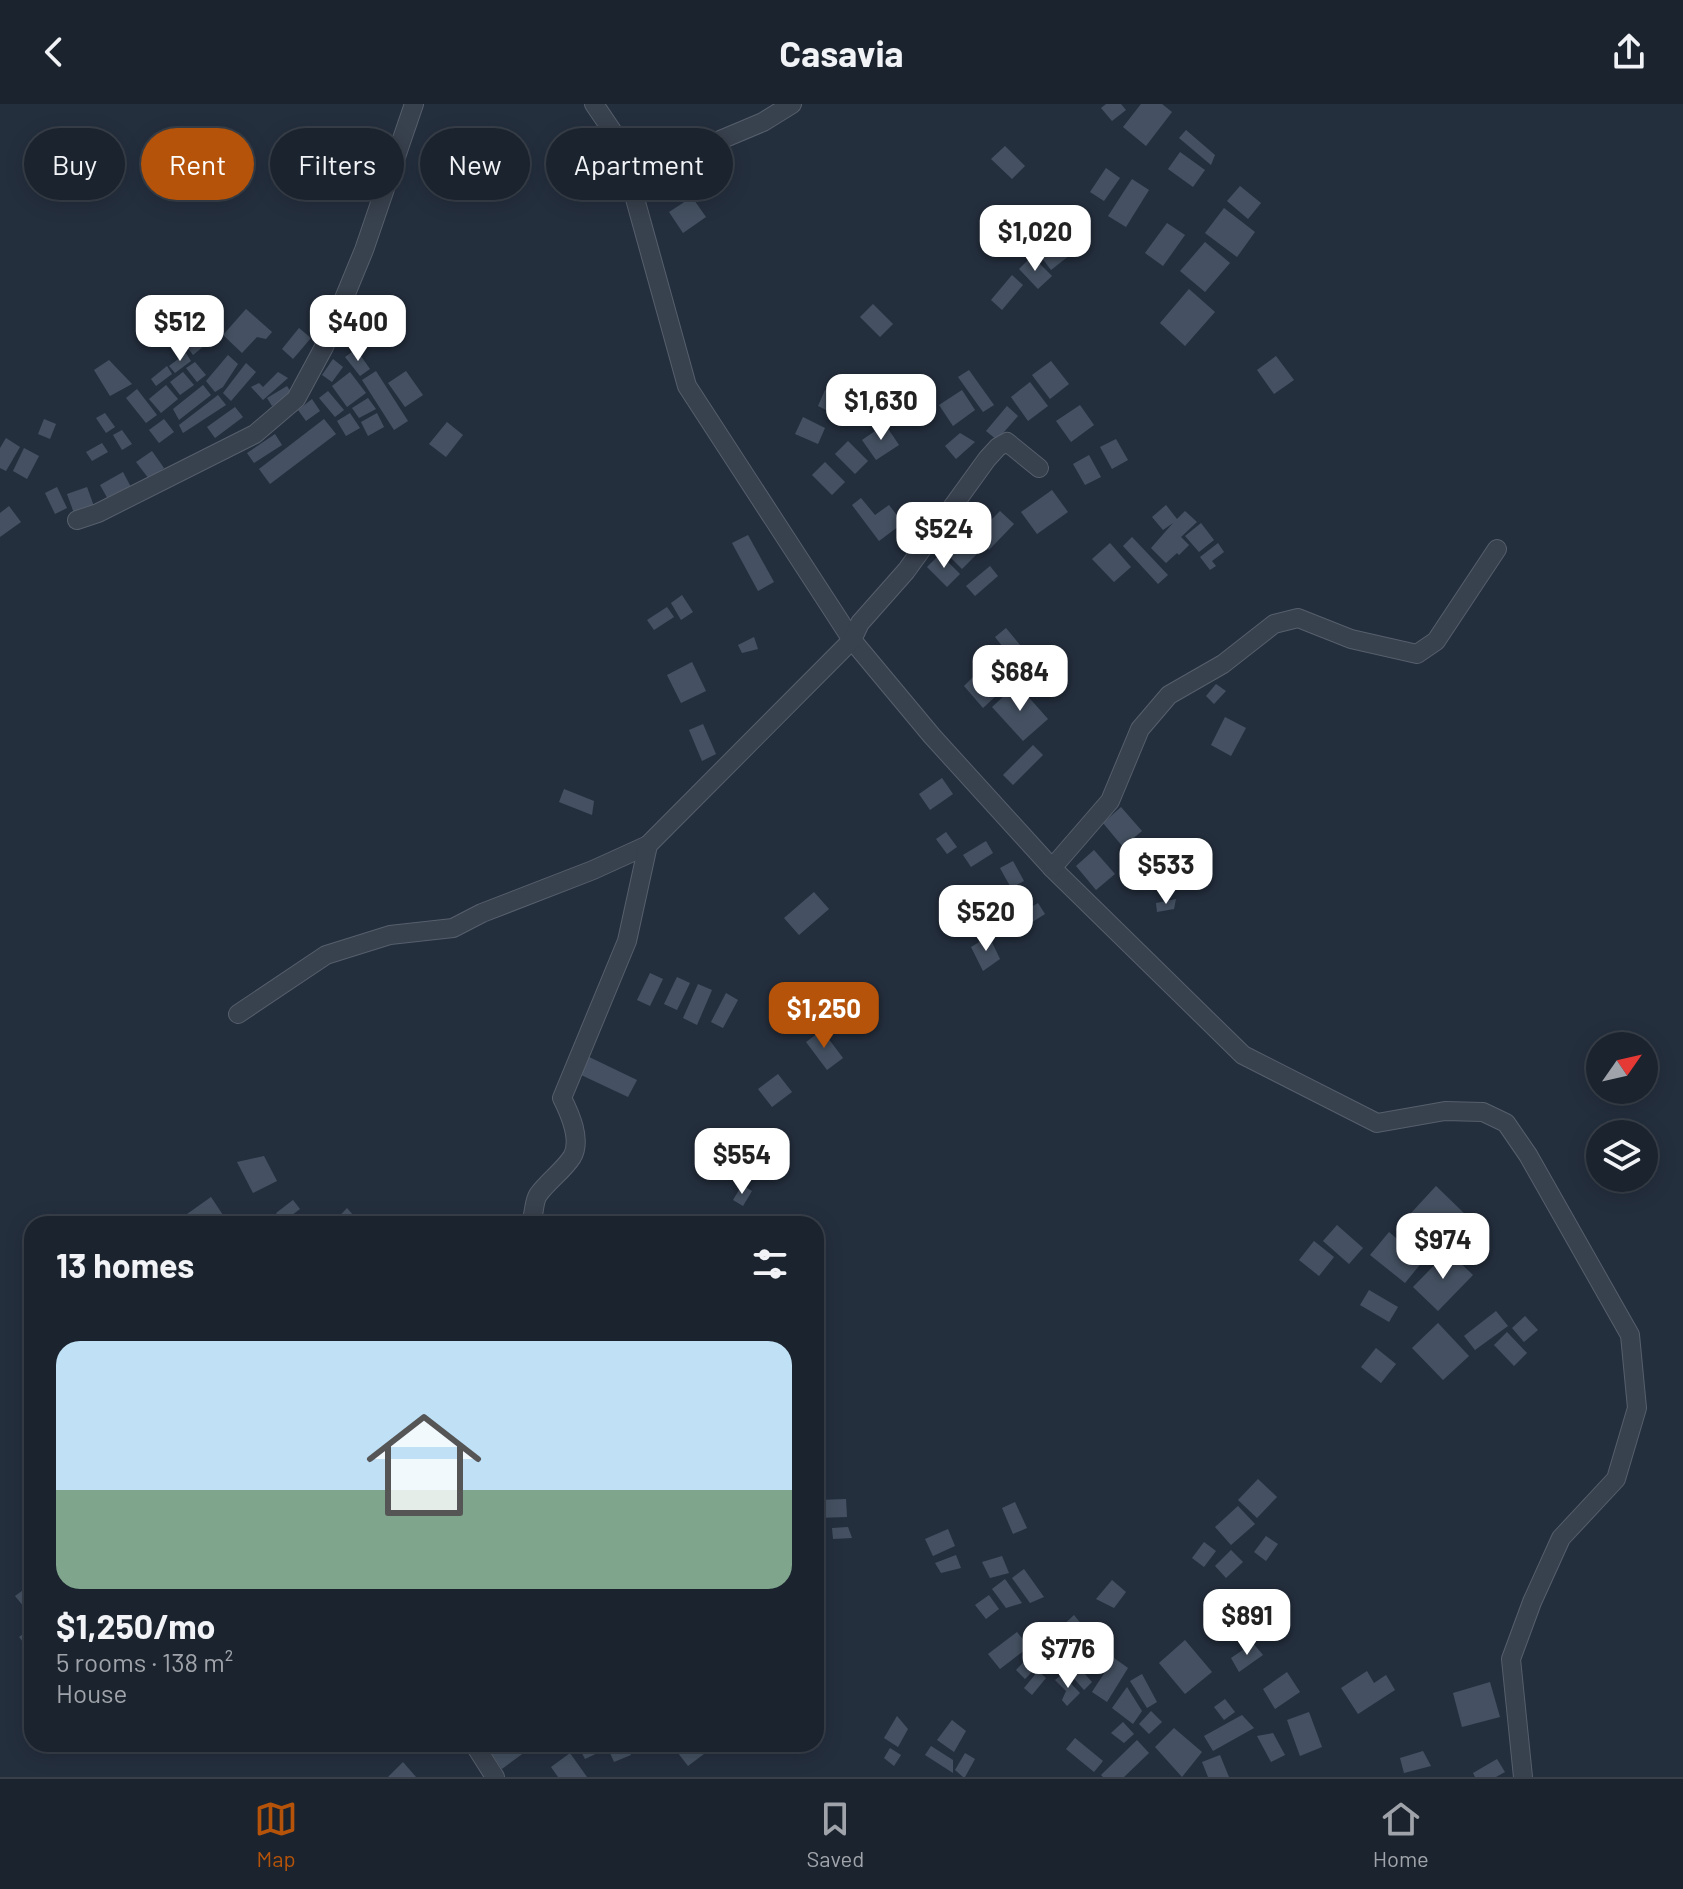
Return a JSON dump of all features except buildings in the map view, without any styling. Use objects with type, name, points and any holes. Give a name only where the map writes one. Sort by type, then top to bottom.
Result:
[{"type":"street","points":[[77,520],[98,513],[255,434],[296,399],[324,347],[364,250],[414,104]]},
{"type":"street","points":[[594,104],[610,128]]},
{"type":"street","points":[[733,135],[763,122],[792,104]]},
{"type":"street","points":[[635,200],[687,386],[852,640],[932,736],[1052,868],[1243,1055],[1377,1123],[1445,1111],[1483,1112],[1506,1123],[1528,1155],[1630,1335],[1637,1408],[1616,1479],[1561,1538],[1511,1659],[1519,1776]]},
{"type":"street","points":[[238,1014],[326,955],[390,935],[453,928],[482,913],[648,845],[852,640],[860,623],[906,571],[998,447],[1007,442],[1039,468]]},
{"type":"street","points":[[1052,868],[1110,801],[1140,729],[1169,695],[1223,664],[1274,624],[1298,618],[1351,639],[1417,654],[1436,641],[1497,549]]},
{"type":"street","points":[[534,1216],[536,1197],[574,1155],[575,1137],[571,1117],[562,1098],[627,941],[648,845]]},
{"type":"street","points":[[479,1752],[495,1777]]}]
